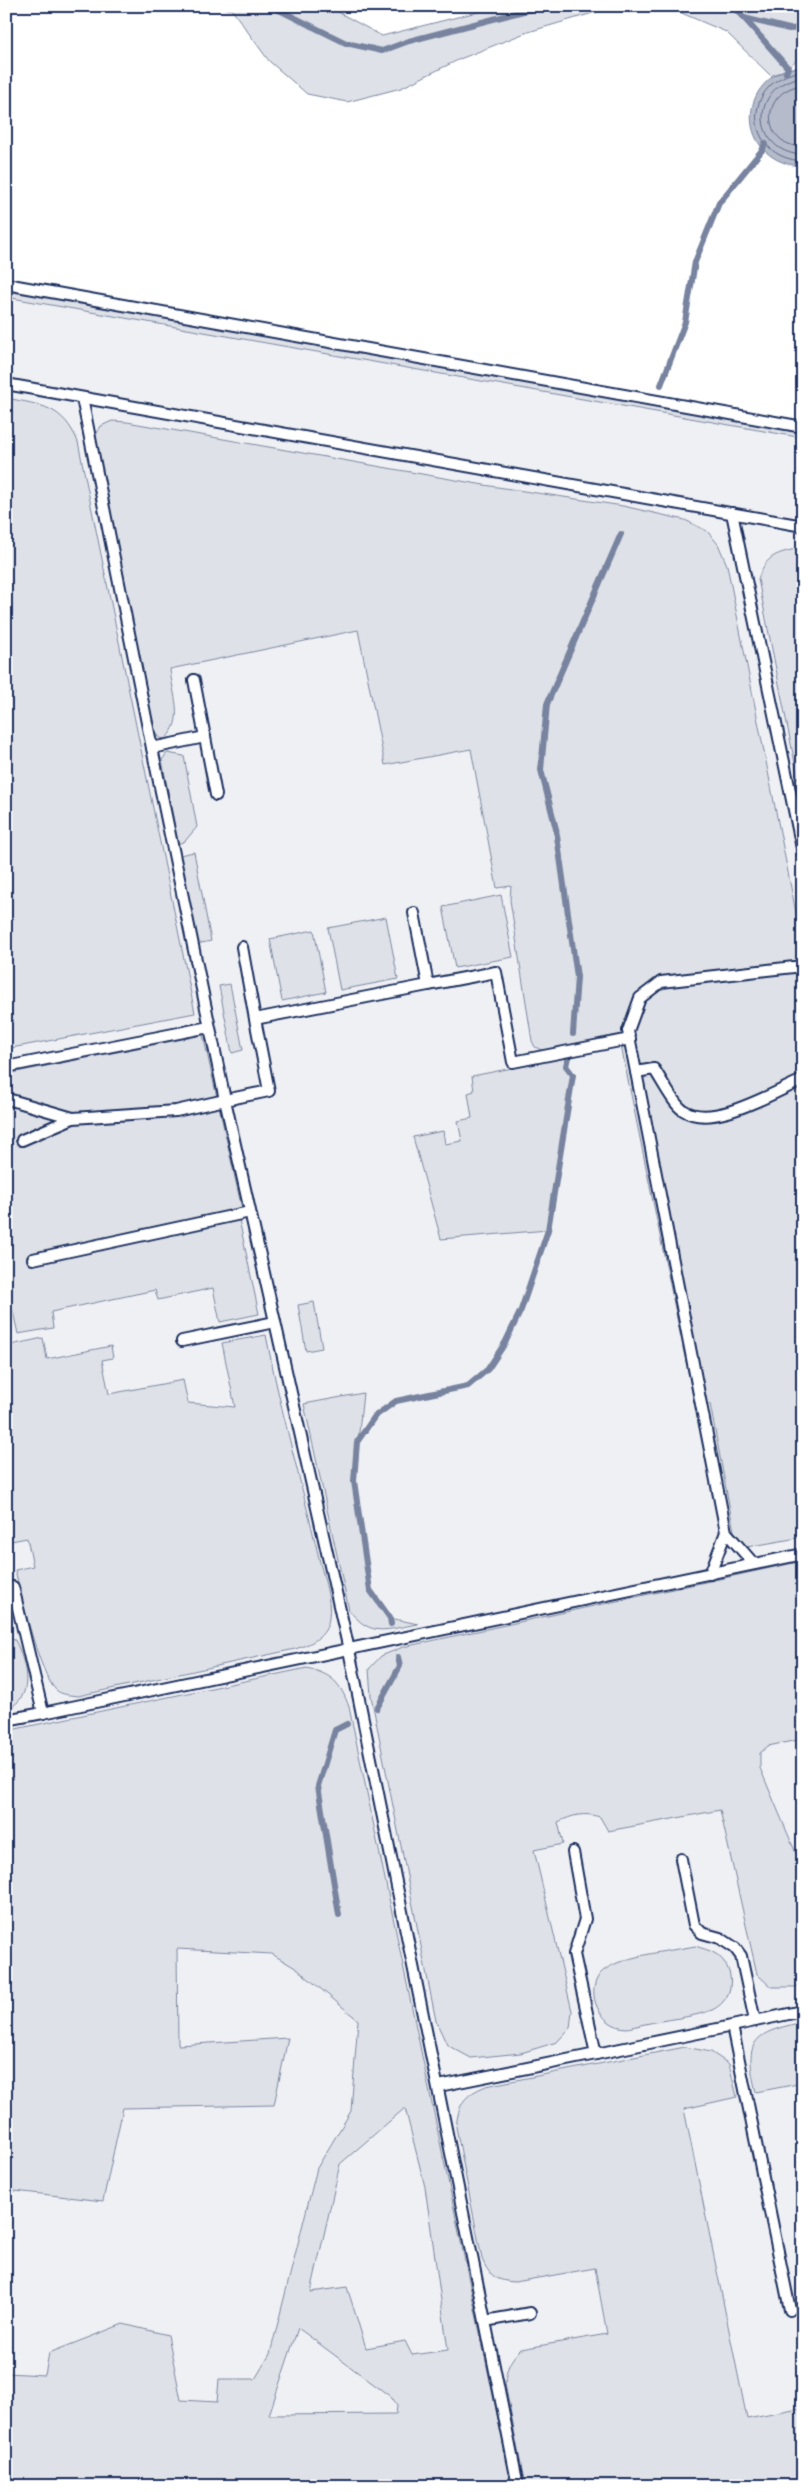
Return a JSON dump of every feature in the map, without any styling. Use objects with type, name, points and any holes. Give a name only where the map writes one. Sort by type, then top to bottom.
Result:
[{"type":"lane","points":[[6,284],[803,427]]},
{"type":"lane","points":[[6,384],[803,526]]},
{"type":"lane","points":[[82,398],[225,1100],[349,1650],[393,1874],[439,2086],[518,2486]]},
{"type":"lane","points":[[732,513],[803,853]]},
{"type":"lane","points":[[194,680],[216,795]]},
{"type":"lane","points":[[152,748],[205,737]]},
{"type":"lane","points":[[414,913],[428,985]]},
{"type":"lane","points":[[11,1100],[73,1118],[176,1112],[269,1091],[242,947]]},
{"type":"lane","points":[[754,1564],[726,1532],[628,1031],[640,998],[661,982],[803,966]]},
{"type":"lane","points":[[255,1019],[496,972],[513,1062],[630,1039]]},
{"type":"lane","points":[[6,1067],[210,1027]]},
{"type":"lane","points":[[636,1072],[654,1069],[682,1110],[703,1116],[723,1114],[803,1080]]},
{"type":"lane","points":[[22,1140],[73,1118]]},
{"type":"lane","points":[[33,1259],[250,1212]]},
{"type":"lane","points":[[182,1341],[275,1322]]},
{"type":"lane","points":[[710,1574],[726,1532]]},
{"type":"lane","points":[[6,1720],[803,1554]]},
{"type":"lane","points":[[13,1588],[43,1712]]},
{"type":"lane","points":[[573,1852],[586,1919],[574,1954],[596,2054]]},
{"type":"lane","points":[[681,1859],[694,1925],[702,1933],[720,1938],[735,1948],[741,1956],[754,2021]]},
{"type":"lane","points":[[439,2086],[803,2011]]},
{"type":"lane","points":[[732,2026],[790,2310]]},
{"type":"lane","points":[[485,2321],[530,2313]]},
{"type":"shaded area","points":[[214,6],[334,6],[338,12],[382,36],[501,6],[628,6],[610,8],[525,33],[460,59],[401,88],[347,102],[307,94],[269,61],[232,10]]},
{"type":"shaded area","points":[[665,6],[803,6],[803,54],[788,68],[771,76],[726,32]]},
{"type":"shaded area","points":[[6,284],[803,427],[803,438],[6,297]]},
{"type":"shaded area","points":[[6,297],[803,438],[803,2486],[6,2486]]},
{"type":"shaded area","points":[[6,398],[50,409],[65,421],[78,442],[195,1013],[6,1049]]},
{"type":"shaded area","points":[[112,421],[127,422],[484,485],[623,506],[685,520],[707,531],[718,544],[727,565],[803,948],[803,1537],[747,1547],[734,1531],[710,1404],[695,1406],[619,1036],[544,1051],[535,1047],[532,1041],[510,900],[511,886],[497,888],[471,749],[385,765],[358,630],[170,669],[176,706],[175,724],[165,739],[159,738],[155,732],[97,452],[96,435],[101,426]]},
{"type":"shaded area","points":[[803,547],[803,804],[758,579],[761,570],[769,559],[780,553]]},
{"type":"shaded area","points":[[167,753],[184,756],[197,827],[185,841],[178,844],[162,760]]},
{"type":"shaded area","points":[[194,852],[211,941],[197,944],[179,855]]},
{"type":"shaded area","points":[[501,895],[513,957],[455,968],[443,907]]},
{"type":"shaded area","points":[[386,917],[398,979],[340,990],[328,928]]},
{"type":"shaded area","points":[[314,930],[326,992],[282,1001],[270,939]]},
{"type":"shaded area","points":[[230,984],[243,1050],[232,1053],[219,986]]},
{"type":"shaded area","points":[[203,1035],[242,1209],[237,1210],[259,1314],[220,1322],[213,1288],[158,1300],[155,1290],[51,1312],[53,1328],[18,1334],[6,1280],[6,1074]]},
{"type":"shaded area","points":[[568,1057],[566,1066],[573,1075],[548,1230],[441,1239],[413,1137],[443,1131],[445,1144],[462,1141],[458,1121],[472,1118],[468,1093],[474,1091],[472,1076]]},
{"type":"shaded area","points":[[314,1302],[322,1348],[306,1351],[298,1305]]},
{"type":"shaded area","points":[[266,1335],[284,1418],[328,1594],[330,1610],[328,1625],[317,1639],[295,1649],[78,1696],[58,1692],[43,1668],[37,1651],[15,1570],[33,1566],[27,1538],[6,1542],[6,1346],[43,1338],[47,1359],[111,1346],[113,1358],[102,1360],[109,1394],[183,1380],[188,1403],[235,1407],[222,1343]]},
{"type":"shaded area","points":[[363,1393],[354,1481],[370,1590],[390,1618],[418,1624],[380,1630],[365,1625],[349,1610],[304,1404]]},
{"type":"shaded area","points":[[803,1561],[803,1739],[768,1746],[760,1753],[760,1768],[803,1870],[803,1987],[771,1987],[757,1974],[720,1810],[608,1831],[600,1817],[579,1815],[558,1822],[563,1844],[534,1850],[572,2011],[570,2028],[557,2042],[521,2053],[471,2058],[447,2045],[436,2021],[371,1696],[369,1669],[381,1656],[403,1647]]},
{"type":"shaded area","points":[[6,1638],[15,1640],[25,1669],[26,1679],[22,1697],[6,1709]]},
{"type":"shaded area","points":[[307,1668],[329,1677],[339,1686],[349,1707],[512,2486],[6,2486],[6,2373],[45,2375],[49,2353],[123,2324],[168,2335],[181,2400],[217,2402],[219,2379],[255,2379],[270,2354],[317,2168],[351,2111],[358,2020],[297,1969],[272,1954],[177,1949],[178,2045],[288,2038],[274,2105],[123,2108],[103,2201],[6,2190],[6,1731]],"holes":[[[405,2108],[425,2187],[448,2350],[412,2355],[405,2341],[366,2348],[347,2287],[311,2292],[340,2164]],[[298,2328],[391,2397],[397,2406],[396,2414],[269,2415]]]},
{"type":"shaded area","points":[[695,1946],[716,1954],[727,1967],[730,1975],[729,1991],[726,1999],[720,2005],[697,2015],[628,2028],[617,2026],[603,2016],[595,2000],[594,1991],[595,1982],[607,1968],[630,1959],[658,1952]]},
{"type":"shaded area","points":[[803,2022],[803,2083],[756,2092],[751,2060],[752,2049],[756,2041],[773,2030]]},
{"type":"shaded area","points":[[685,2047],[711,2052],[729,2064],[737,2097],[684,2109],[747,2419],[799,2409],[803,2426],[803,2478],[782,2486],[525,2486],[505,2384],[506,2373],[511,2361],[521,2349],[607,2334],[595,2268],[515,2282],[498,2279],[488,2270],[482,2259],[456,2127],[461,2106],[472,2093],[486,2086]]},
{"type":"water","points":[[803,66],[803,166],[781,161],[765,151],[755,136],[751,118],[754,101],[764,85],[780,73]]},
{"type":"waterway","points":[[271,6],[346,43],[382,51],[409,41],[543,6]]},
{"type":"waterway","points":[[732,6],[744,18],[789,29],[803,28]]},
{"type":"waterway","points":[[744,18],[788,68],[786,73]]},
{"type":"waterway","points":[[661,385],[685,322],[695,262],[719,203],[763,149],[765,143]]},
{"type":"waterway","points":[[573,1034],[577,977],[556,829],[541,770],[547,704],[621,534]]},
{"type":"waterway","points":[[391,1624],[390,1618],[370,1590],[354,1481],[357,1442],[375,1416],[396,1401],[468,1386],[488,1369],[505,1343],[521,1310],[548,1230],[573,1075],[566,1066],[568,1057]]},
{"type":"waterway","points":[[377,1708],[400,1666],[398,1657]]},
{"type":"waterway","points":[[339,1915],[318,1786],[335,1730],[347,1724]]}]
